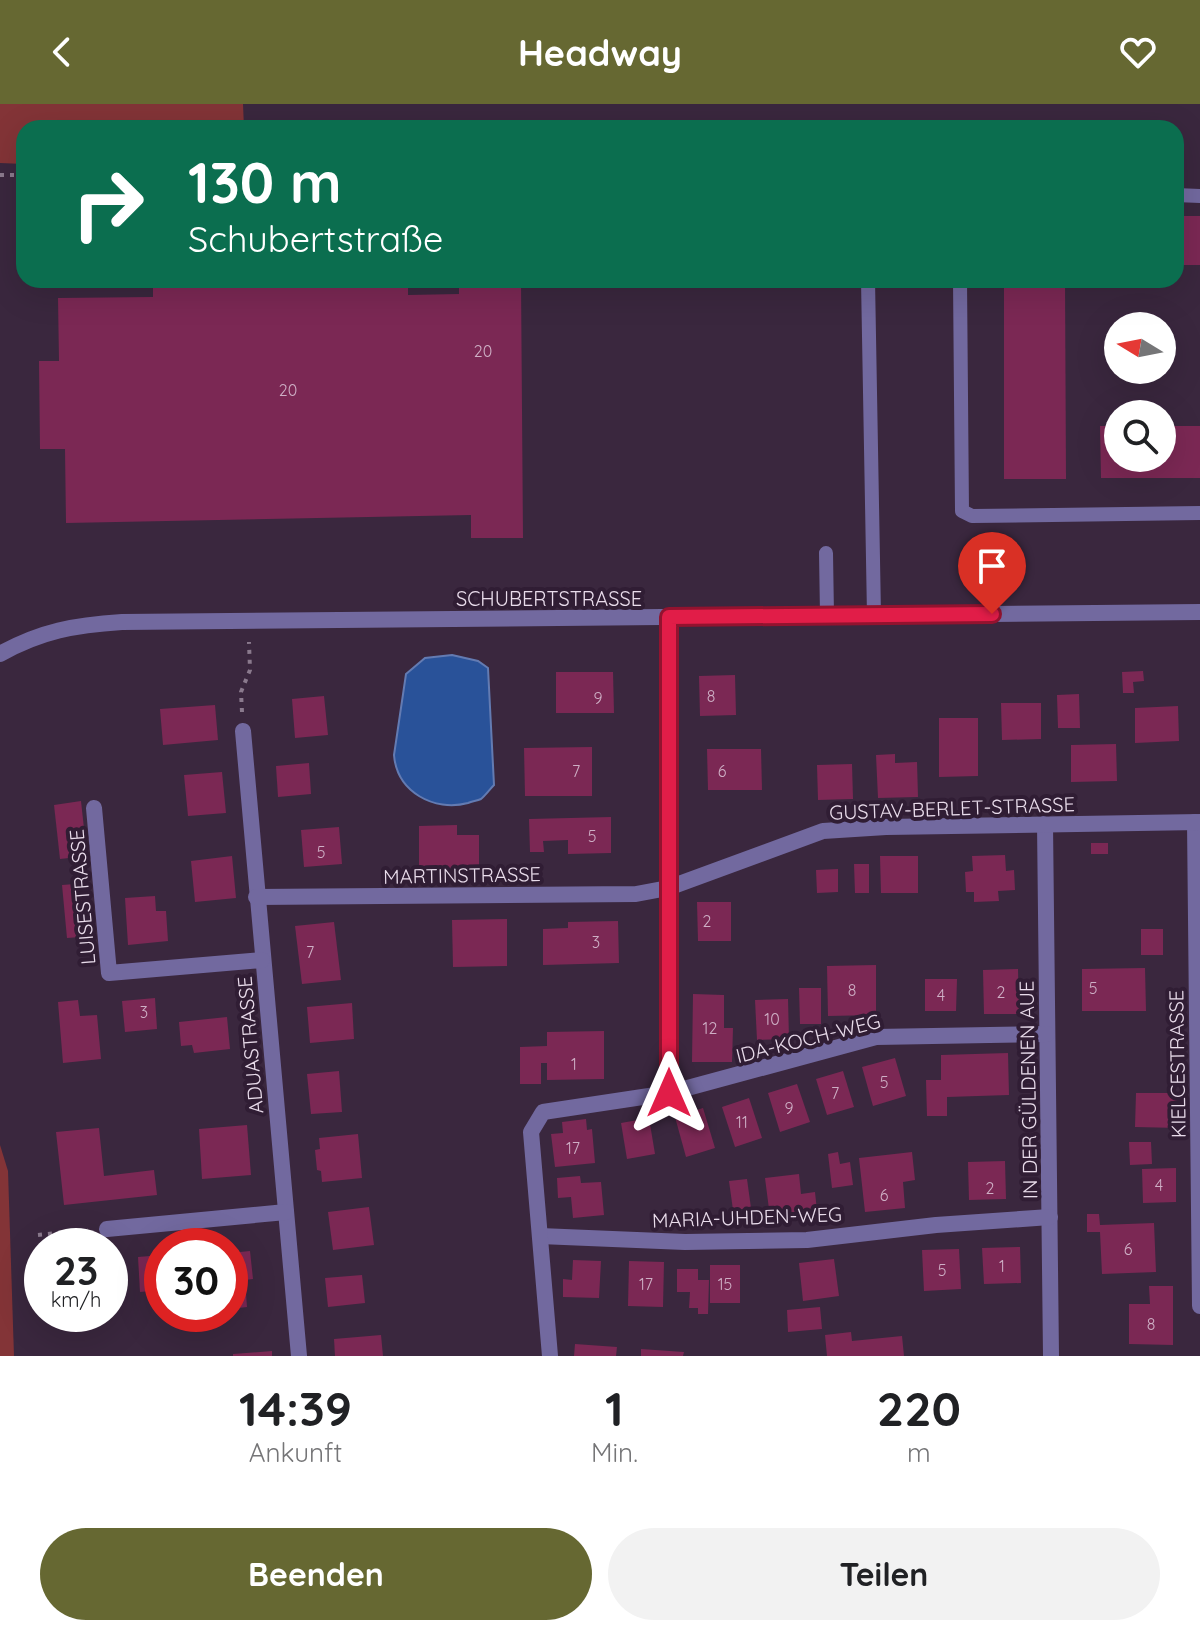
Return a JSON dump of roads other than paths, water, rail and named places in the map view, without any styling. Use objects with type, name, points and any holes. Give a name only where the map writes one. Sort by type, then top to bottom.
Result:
[{"type":"street","name":"SCHUBERTSTRASSE","points":[[0,654],[46,632],[79,624],[1200,612]]},
{"type":"street","points":[[669,617],[669,1093]]},
{"type":"street","name":"ADUASTRASSE","points":[[243,731],[299,1356]]},
{"type":"street","name":"LUISESTRASSE","points":[[94,808],[109,973],[262,960]]},
{"type":"street","name":"GUSTAV-BERLET-STRASSE","points":[[668,888],[823,831],[1197,822]]},
{"type":"street","name":"KIELCESTRASSE","points":[[1197,822],[1200,1306]]},
{"type":"street","name":"IN DER GÜLDENEN AUE","points":[[1045,824],[1051,1356]]},
{"type":"street","name":"MARTINSTRASSE","points":[[256,897],[636,894],[668,888]]},
{"type":"street","name":"IDA-KOCH-WEG","points":[[550,1356],[531,1132],[543,1112],[669,1093],[876,1037],[1047,1034]]},
{"type":"street","points":[[118,1228],[286,1212]]},
{"type":"street","name":"MARIA-UHDEN-WEG","points":[[540,1236],[685,1242],[807,1240],[936,1225],[1050,1217]]},
{"type":"lane","points":[[868,288],[874,615]]},
{"type":"lane","points":[[960,288],[962,511],[972,516],[1200,513]]},
{"type":"lane","points":[[826,553],[827,615]]},
{"type":"water","points":[[452,655],[478,661],[488,668],[494,785],[481,799],[455,805],[430,802],[410,789],[402,779],[394,755],[406,674],[425,658]]}]
